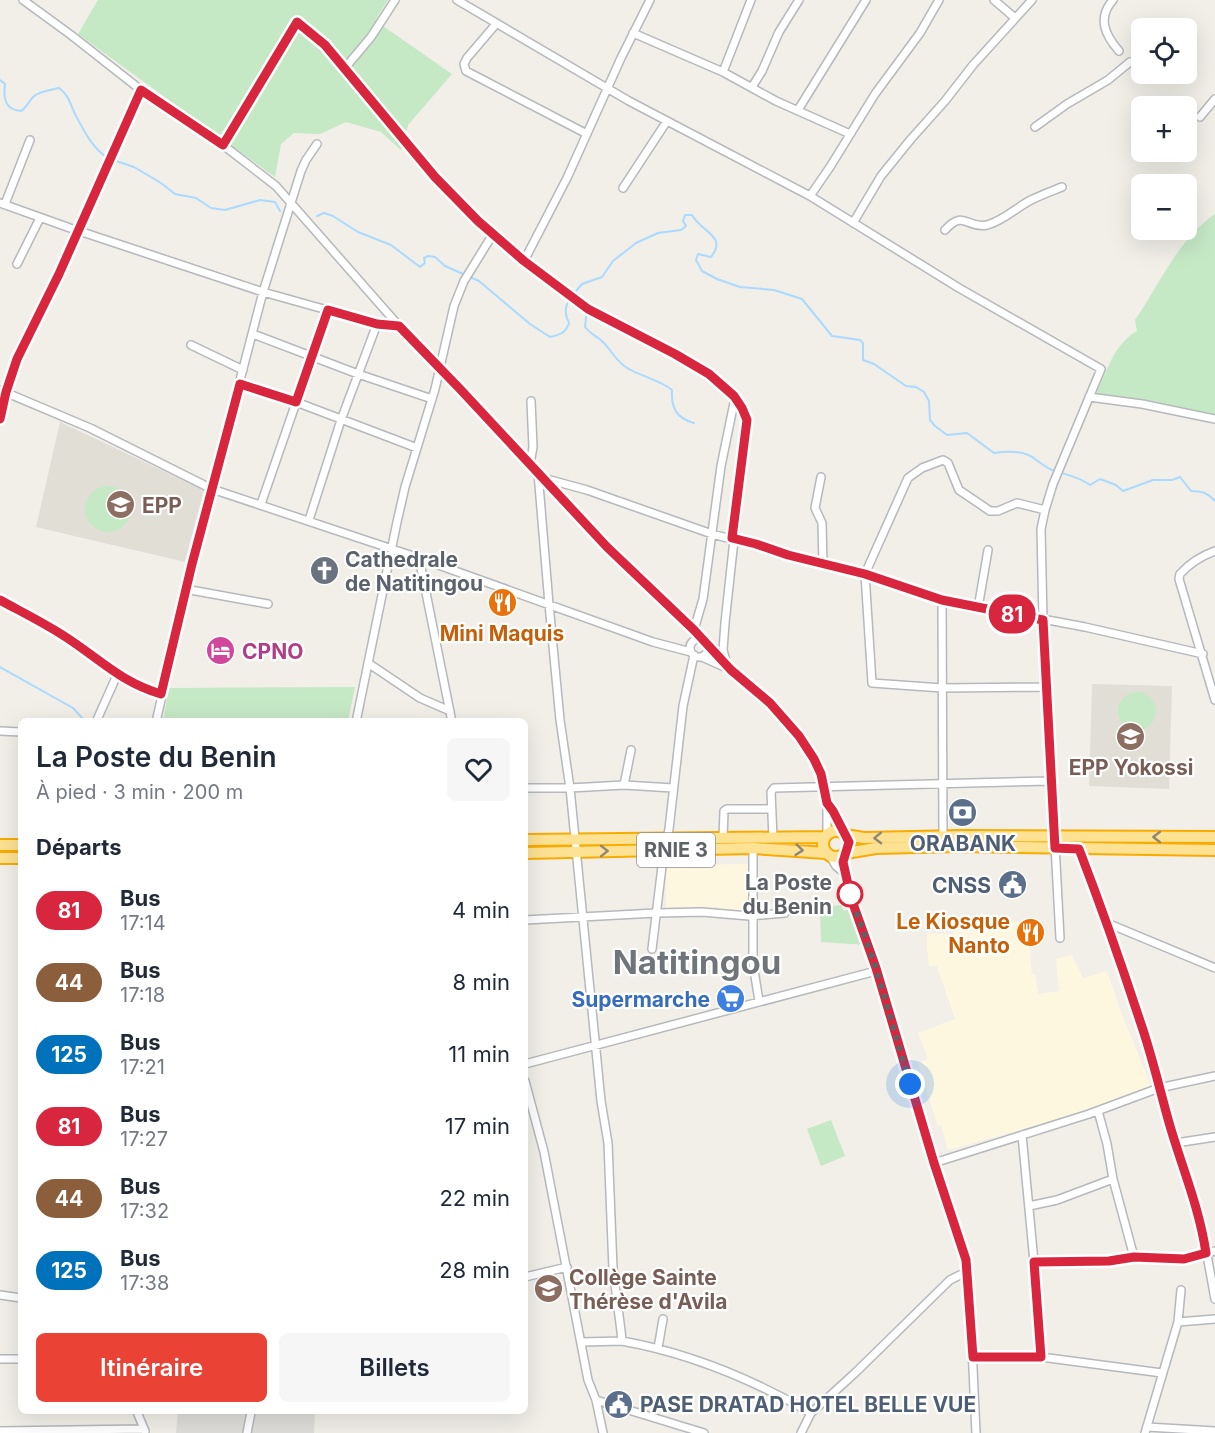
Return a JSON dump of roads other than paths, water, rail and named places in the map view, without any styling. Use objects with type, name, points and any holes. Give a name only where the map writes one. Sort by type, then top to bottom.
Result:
[{"type":"highway","name":"RNIE 3","points":[[528,853],[723,838],[826,836],[833,831],[864,838],[943,842],[1055,843],[1079,849],[1214,852]]},
{"type":"highway","points":[[844,834],[849,842],[845,853]]},
{"type":"highway","points":[[826,836],[823,847],[828,854]]},
{"type":"highway","name":"RNIE 3","points":[[1055,843],[1077,837],[1213,837]]},
{"type":"highway","name":"RNIE 3","points":[[528,840],[574,839],[753,848],[828,854],[838,857],[845,853],[876,848],[943,842]]},
{"type":"highway","points":[[0,844],[18,844]]},
{"type":"highway","points":[[0,858],[18,858]]},
{"type":"street","points":[[22,0],[141,90],[223,145],[276,186],[292,202],[399,326],[607,547],[694,630],[729,667],[770,703],[799,736],[817,766],[824,787],[827,803],[826,836]]},
{"type":"street","points":[[345,68],[371,37],[395,0]]},
{"type":"street","points":[[457,0],[607,88],[810,196],[959,288],[1101,369],[1053,484],[1045,510],[1041,538],[1050,781],[1060,938]]},
{"type":"street","points":[[524,261],[555,202],[650,0]]},
{"type":"street","points":[[723,72],[751,0]]},
{"type":"street","points":[[752,87],[762,71],[779,32],[799,0]]},
{"type":"street","points":[[798,110],[866,0]]},
{"type":"street","points":[[810,196],[875,94],[920,33],[939,0]]},
{"type":"street","points":[[994,0],[1015,18]]},
{"type":"street","points":[[853,223],[888,166],[973,65],[1032,0]]},
{"type":"street","points":[[1113,0],[1106,10],[1104,26],[1105,33],[1119,51]]},
{"type":"street","points":[[223,145],[297,22],[325,45],[435,177],[524,261],[588,309],[698,367],[735,399],[747,420],[732,538],[723,642],[729,667]]},
{"type":"street","points":[[496,24],[467,58],[464,64],[466,71],[586,134]]},
{"type":"street","points":[[633,33],[723,72],[850,134]]},
{"type":"street","points":[[1035,127],[1067,104],[1108,80],[1130,62]]},
{"type":"street","points":[[0,419],[3,391],[25,340],[59,274],[141,90]]},
{"type":"street","points":[[1200,117],[1215,99]]},
{"type":"street","points":[[623,188],[667,121]]},
{"type":"street","points":[[30,140],[2,204],[263,291],[377,324],[399,326]]},
{"type":"street","points":[[157,718],[185,589],[263,291],[306,160],[317,144]]},
{"type":"street","points":[[945,230],[957,219],[980,225],[995,222],[1031,200],[1062,187]]},
{"type":"street","points":[[16,264],[40,218]]},
{"type":"street","points":[[357,718],[405,487],[432,399],[454,306],[468,274],[493,234]]},
{"type":"street","points":[[261,504],[328,310]]},
{"type":"street","points":[[309,520],[341,420],[377,324]]},
{"type":"street","points":[[253,334],[432,399]]},
{"type":"street","points":[[191,345],[243,370]]},
{"type":"street","points":[[240,384],[296,402],[417,448]]},
{"type":"street","points":[[3,391],[90,428],[212,489],[391,548],[729,667]]},
{"type":"street","points":[[1089,397],[1142,404],[1215,418]]},
{"type":"street","points":[[694,630],[703,599],[721,466],[735,399]]},
{"type":"street","points":[[530,464],[533,447],[531,401]]},
{"type":"street","points":[[1045,510],[1017,503],[998,511],[990,511],[959,490],[948,463],[943,460],[922,468],[908,478],[865,574],[872,683],[942,688],[1047,687]]},
{"type":"street","points":[[540,476],[587,489],[712,534],[865,574],[942,600],[1085,627],[1203,654]]},
{"type":"street","points":[[540,476],[560,720],[570,788],[600,1101],[608,1143],[613,1269],[621,1341]]},
{"type":"street","points":[[821,477],[815,508],[822,523],[823,564]]},
{"type":"street","points":[[978,608],[988,550]]},
{"type":"street","points":[[1215,551],[1200,557],[1180,574],[1181,591],[1203,654],[1215,700]]},
{"type":"street","points":[[419,558],[451,718]]},
{"type":"street","points":[[185,589],[268,604]]},
{"type":"street","points":[[0,600],[63,635],[117,675],[139,687],[161,694]]},
{"type":"street","points":[[942,600],[943,842]]},
{"type":"street","points":[[652,949],[683,706],[692,653],[691,644],[694,640],[702,639]]},
{"type":"street","points":[[702,657],[707,653],[708,645]]},
{"type":"street","points":[[368,663],[420,698],[450,711]]},
{"type":"street","points":[[98,718],[117,675]]},
{"type":"street","points":[[0,731],[18,732]]},
{"type":"street","points":[[624,785],[631,750]]},
{"type":"street","points":[[772,838],[772,789],[1050,781]]},
{"type":"street","points":[[528,788],[624,785],[673,788]]},
{"type":"street","points":[[827,803],[844,834]]},
{"type":"street","points":[[723,838],[722,817],[727,809],[771,809]]},
{"type":"street","points":[[1077,837],[1079,849],[1141,1023],[1159,1088],[1194,1196],[1215,1299]]},
{"type":"street","points":[[1213,837],[1214,852]]},
{"type":"street","points":[[753,848],[753,964],[759,1001]]},
{"type":"street","points":[[845,853],[843,862],[845,874],[968,1271],[976,1433]]},
{"type":"street","points":[[828,854],[845,874]]},
{"type":"street","points":[[528,920],[656,913],[702,912],[735,915],[785,913]]},
{"type":"street","points":[[1107,923],[1215,968]]},
{"type":"street","points":[[528,1063],[876,971]]},
{"type":"street","points":[[934,1163],[1098,1111],[1159,1088],[1215,1076]]},
{"type":"street","points":[[528,1092],[544,1152],[588,1380],[596,1400],[603,1433]]},
{"type":"street","points":[[1098,1111],[1134,1257]]},
{"type":"street","points":[[1022,1135],[1041,1357]]},
{"type":"street","points":[[1176,1143],[1215,1137]]},
{"type":"street","points":[[1029,1206],[1056,1200],[1113,1179]]},
{"type":"street","points":[[1034,1262],[1109,1261],[1134,1257],[1184,1259],[1215,1251]]},
{"type":"street","points":[[528,1276],[567,1267]]},
{"type":"street","points":[[801,1433],[812,1413],[950,1280],[968,1271]]},
{"type":"street","points":[[1181,1290],[1178,1322],[1146,1430],[1215,1431]]},
{"type":"street","points":[[0,1295],[18,1298]]},
{"type":"street","points":[[658,1348],[663,1319]]},
{"type":"street","points":[[1178,1322],[1215,1319]]},
{"type":"street","points":[[582,1342],[621,1341],[658,1348],[727,1371],[812,1413]]},
{"type":"street","points":[[973,1357],[1041,1357],[1162,1373]]},
{"type":"street","points":[[0,1359],[18,1359]]},
{"type":"street","points":[[596,1400],[704,1433]]},
{"type":"street","points":[[0,1431],[145,1431],[138,1414]]},
{"type":"street","points":[[247,1433],[251,1414]]},
{"type":"waterway","points":[[0,80],[5,84],[4,94],[8,106],[21,111],[37,94],[59,88],[68,97],[89,139],[108,158]]},
{"type":"waterway","points":[[113,160],[134,167],[175,194],[196,198],[211,208],[225,210],[260,200],[275,202],[280,211]]},
{"type":"waterway","points":[[317,216],[324,213],[333,216],[358,232],[391,245],[420,267],[425,263],[424,258],[435,257],[445,266],[479,281],[530,324],[550,337],[562,333],[568,326],[566,310],[571,297]]},
{"type":"waterway","points":[[572,296],[582,284],[602,277],[613,261],[636,243],[658,233],[681,230],[686,226],[683,221],[685,215],[692,215],[711,234],[716,244],[711,257],[698,254],[696,260],[702,271],[740,287],[774,290],[802,299],[832,336],[860,340],[863,343],[863,360],[874,364],[906,386],[916,387],[924,392],[929,401],[930,420],[947,435],[967,433],[994,453],[1026,454],[1049,469],[1078,478],[1090,485],[1100,479],[1116,485],[1123,491],[1153,480],[1172,480],[1180,477],[1191,491],[1204,493],[1215,501]]},
{"type":"waterway","points":[[587,309],[585,327],[587,330],[603,342],[625,366],[672,390],[672,402],[676,411],[683,418],[694,423]]},
{"type":"waterway","points":[[0,667],[73,708],[82,718]]},
{"type":"place","name":"EPP","points":[[121,505]]},
{"type":"place","name":"Cathedrale de Natitingou","points":[[324,571]]},
{"type":"place","name":"Mini Maquis","points":[[502,602]]},
{"type":"place","name":"CPNO","points":[[221,651]]},
{"type":"place","name":"EPP Yokossi","points":[[1131,736]]},
{"type":"place","name":"ORABANK","points":[[963,812]]},
{"type":"place","name":"CNSS","points":[[1012,885]]},
{"type":"place","name":"La Poste du Benin","points":[[850,894]]},
{"type":"place","name":"Le Kiosque Nanto","points":[[1031,933]]},
{"type":"place","name":"Supermarche","points":[[731,999]]},
{"type":"place","name":"Collège Sainte Thérèse d'Avila","points":[[548,1289]]},
{"type":"place","name":"PASE DRATAD HOTEL BELLE VUE","points":[[619,1404]]},
{"type":"district","name":"Natitingou","points":[[697,962]]}]
